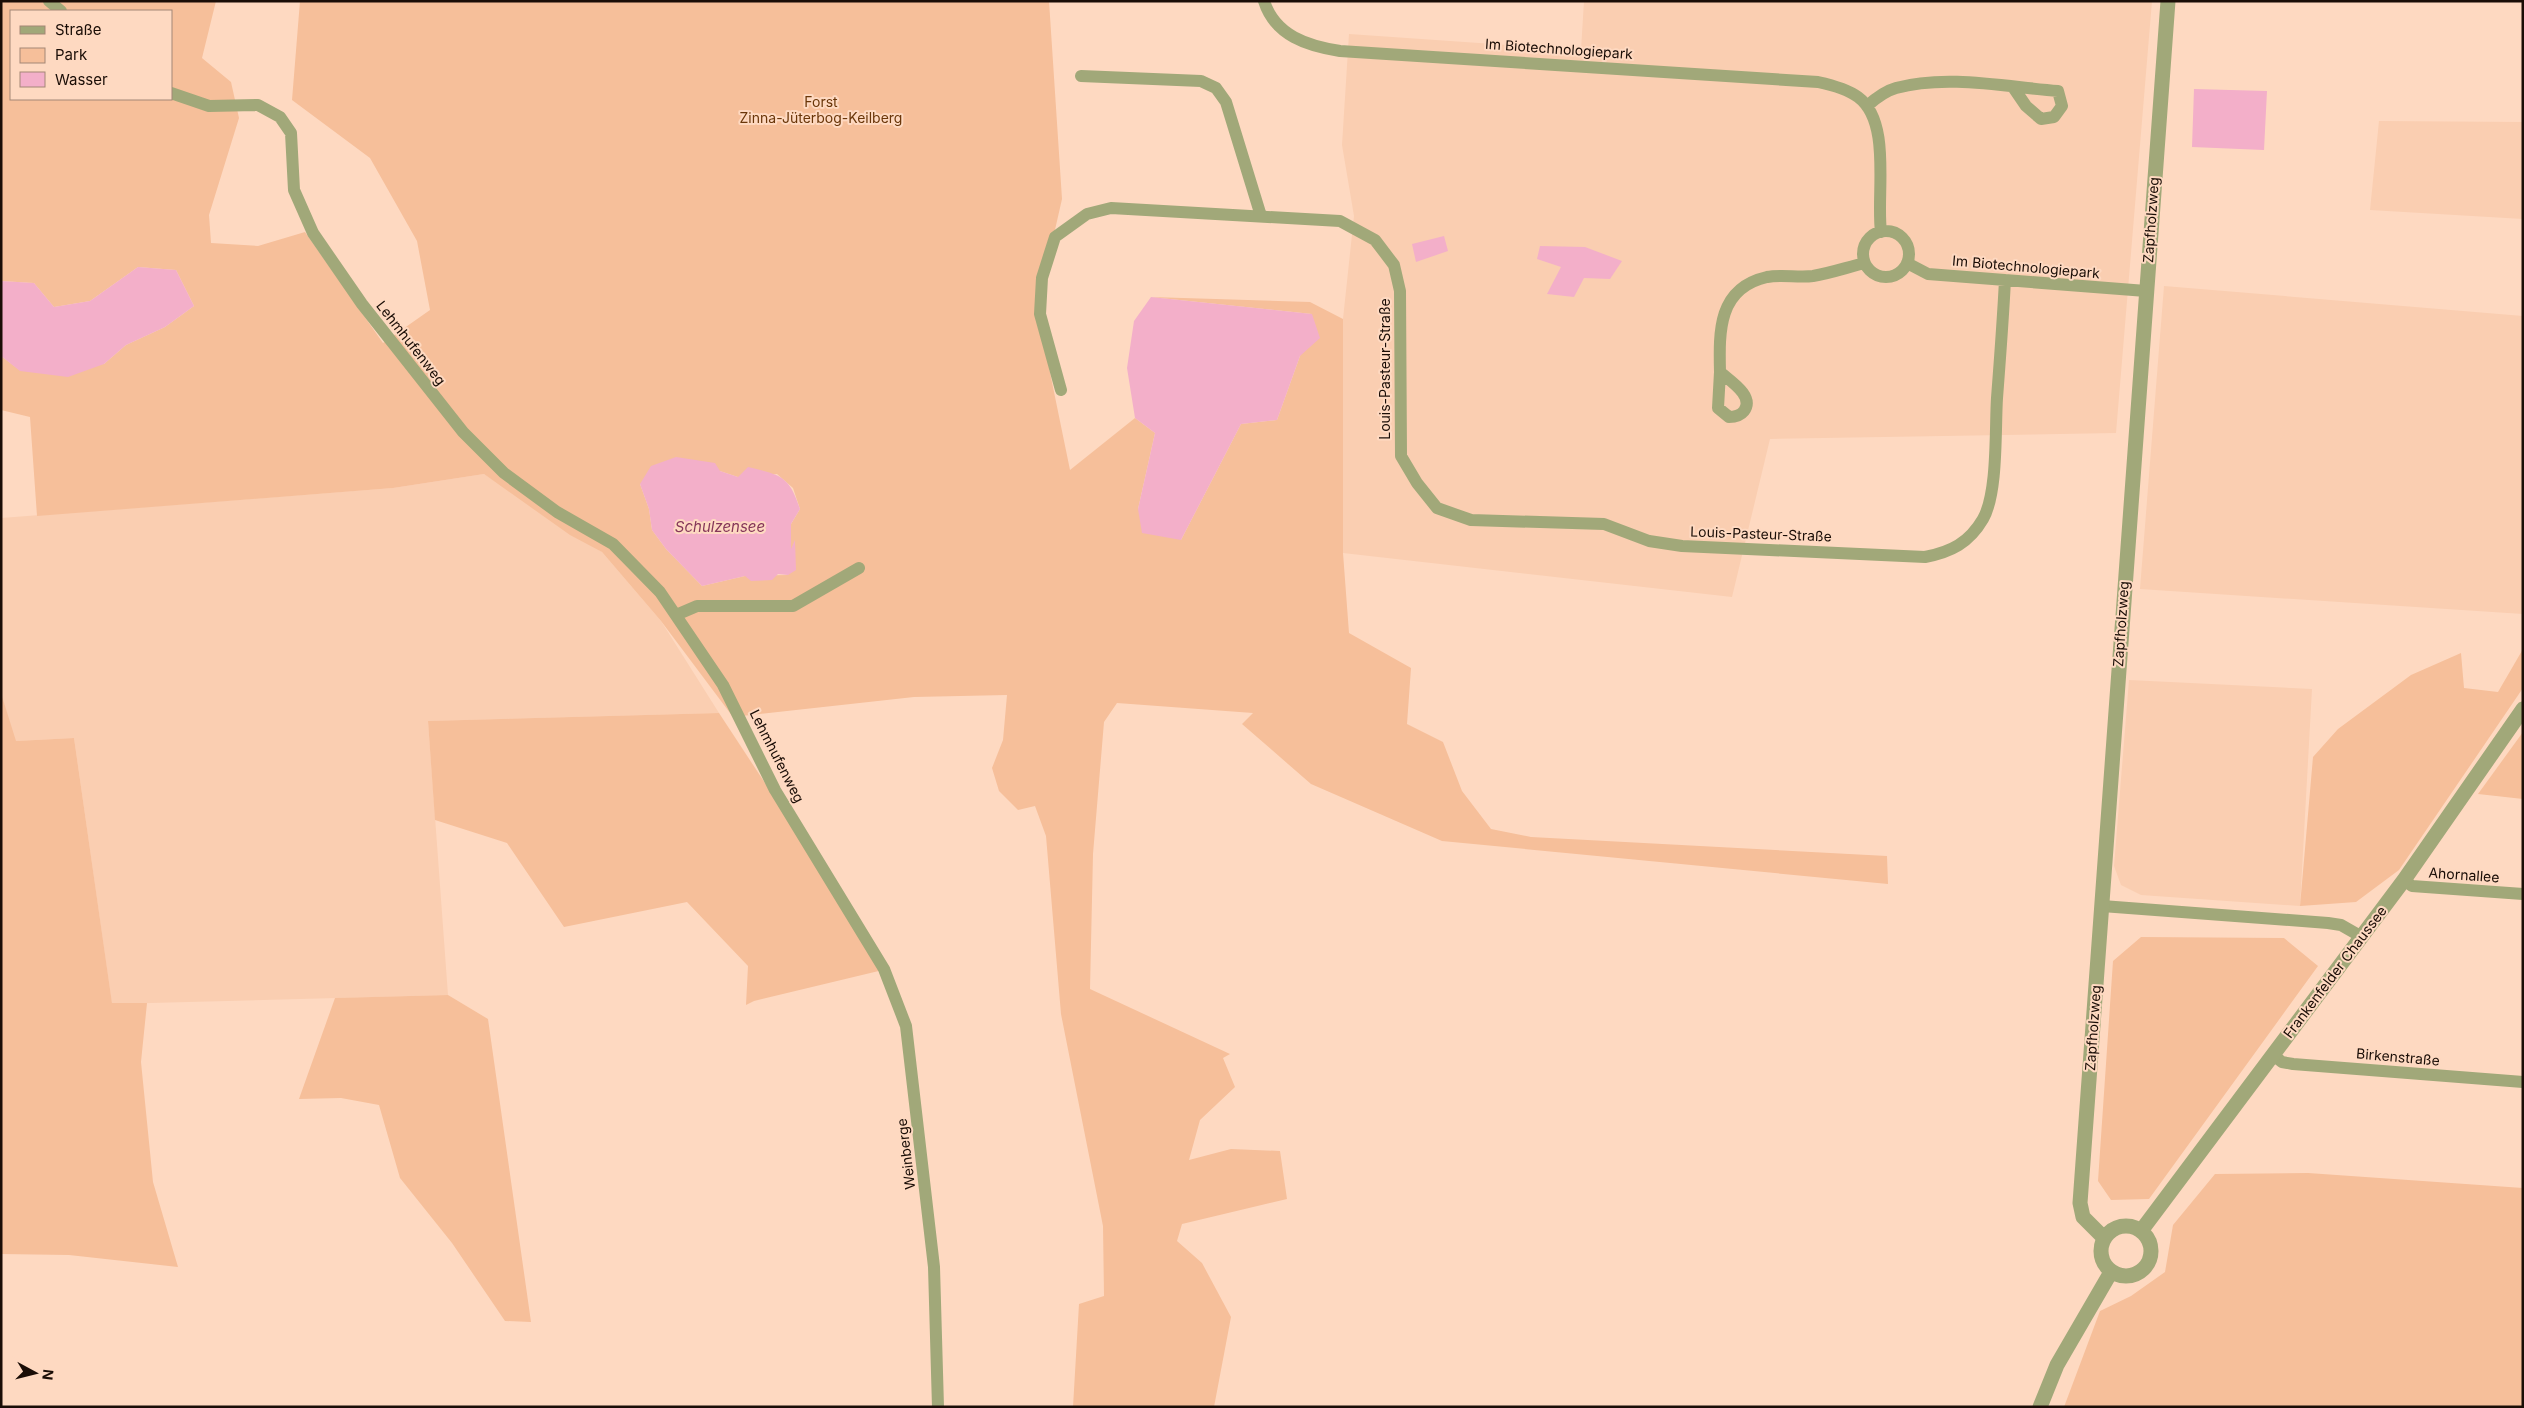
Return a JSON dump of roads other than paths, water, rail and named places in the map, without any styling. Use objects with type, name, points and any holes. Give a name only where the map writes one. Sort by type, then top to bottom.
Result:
[{"type":"street","points":[[49,1],[59,10]]},
{"type":"street","name":"Im Biotechnologiepark","points":[[1264,1],[1267,10],[1285,32],[1296,40],[1314,47],[1340,51],[1818,82],[1839,88],[1858,97],[1866,106],[1877,125],[1880,163],[1878,213],[1881,232]]},
{"type":"street","name":"Zapfholzweg","points":[[2104,1238],[2084,1217],[2080,1202],[2168,1]]},
{"type":"street","points":[[1081,76],[1201,81],[1216,88],[1226,102],[1261,216]]},
{"type":"street","points":[[1866,106],[1882,94],[1896,88],[1934,81],[2013,87],[2058,91],[2062,106],[2054,117],[2041,119],[2026,106],[2013,87]]},
{"type":"street","name":"Lehmhufenweg","points":[[172,92],[209,106],[258,105],[280,117],[292,133],[294,190],[313,234],[362,304],[457,425],[504,473],[557,512],[613,544],[660,592],[723,685],[775,790],[849,913]]},
{"type":"street","name":"Louis-Pasteur-Straße","points":[[1061,390],[1040,314],[1042,278],[1055,237],[1087,214],[1111,208],[1340,220],[1375,240],[1394,265],[1400,291],[1401,456],[1417,483],[1437,508],[1471,520],[1604,524],[1649,541],[1682,546],[1925,557],[1947,553],[1962,543],[1983,520],[1990,497],[2006,280]]},
{"type":"street","points":[[1881,232],[1895,233],[1906,242],[1909,256],[1907,263],[1897,274],[1890,277],[1875,274],[1865,263],[1863,257],[1866,244],[1870,238],[1881,232]]},
{"type":"street","points":[[1720,372],[1719,341],[1723,315],[1731,298],[1748,283],[1769,277],[1812,276],[1865,263]]},
{"type":"street","name":"Im Biotechnologiepark","points":[[1907,263],[1928,274],[2146,291]]},
{"type":"street","points":[[676,615],[697,606],[793,606],[859,568]]},
{"type":"street","name":"Frankenfelder Chaussee","points":[[2141,1231],[2404,880],[2523,709]]},
{"type":"street","name":"Ahornallee","points":[[2404,880],[2412,886],[2523,894]]},
{"type":"street","points":[[2102,906],[2328,923],[2341,925],[2362,937]]},
{"type":"street","name":"Weinberge","points":[[849,913],[884,969],[906,1026],[934,1268],[938,1407]]},
{"type":"street","name":"Birkenstraße","points":[[2273,1055],[2282,1062],[2293,1064],[2523,1082]]},
{"type":"street","points":[[2125,1226],[2141,1231],[2150,1245],[2149,1262],[2136,1274],[2128,1276],[2111,1272],[2102,1260],[2101,1246],[2104,1238],[2109,1232],[2125,1226]]},
{"type":"street","points":[[2040,1407],[2057,1365],[2111,1272]]},
{"type":"water","points":[[2194,89],[2267,91],[2264,150],[2192,147]]},
{"type":"water","points":[[1444,236],[1448,251],[1416,262],[1412,244]]},
{"type":"water","points":[[1540,246],[1585,247],[1622,261],[1610,279],[1584,278],[1574,297],[1547,294],[1561,267],[1537,259]]},
{"type":"water","points":[[138,267],[176,270],[194,306],[165,327],[126,345],[104,364],[68,377],[20,371],[1,356],[1,281],[34,283],[54,307],[90,301]]},
{"type":"water","points":[[1151,297],[1312,314],[1320,338],[1300,356],[1277,420],[1241,424],[1181,540],[1142,533],[1138,509],[1155,433],[1135,418],[1127,368],[1134,321]]},
{"type":"water","name":"Schulzensee","points":[[676,457],[715,463],[720,471],[738,477],[748,467],[782,478],[792,489],[800,509],[791,524],[791,549],[795,540],[796,570],[788,575],[778,574],[772,580],[751,581],[745,576],[702,586],[666,549],[652,530],[649,509],[640,484],[651,466]]},
{"type":"park label","name":"Forst Zinna-Jüterbog-Keilberg","points":[[821,110]]}]
